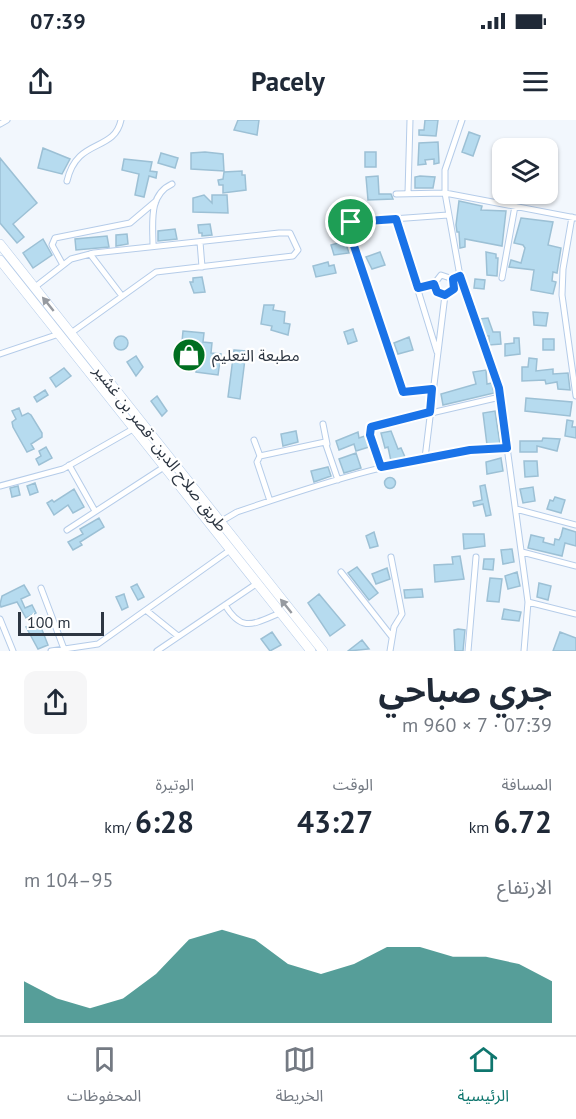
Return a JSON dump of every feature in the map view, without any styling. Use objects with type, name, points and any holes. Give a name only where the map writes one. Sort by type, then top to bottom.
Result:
[{"type":"highway","name":"طريق صلاح الدين -قصر بن غشير","points":[[0,244],[323,651]]},
{"type":"highway","points":[[0,260],[311,651]]},
{"type":"street","points":[[0,124],[7,120]]},
{"type":"street","points":[[68,181],[77,157],[114,135],[121,120]]},
{"type":"street","points":[[408,193],[410,120]]},
{"type":"street","points":[[462,120],[445,170],[445,193],[460,276],[500,397],[528,602],[524,651]]},
{"type":"street","points":[[153,246],[152,217],[156,201],[159,192],[172,183]]},
{"type":"street","points":[[396,194],[445,193],[574,217],[562,295],[576,396]]},
{"type":"street","points":[[63,265],[52,245],[56,238],[130,224],[156,201]]},
{"type":"street","points":[[502,278],[515,206]]},
{"type":"street","points":[[432,389],[403,392],[347,225],[351,222],[448,215]]},
{"type":"street","points":[[396,219],[437,355]]},
{"type":"street","points":[[34,287],[71,259],[90,254],[285,232],[294,237],[298,250],[293,256],[156,272],[71,333]]},
{"type":"street","points":[[200,242],[202,267]]},
{"type":"street","points":[[90,254],[122,296]]},
{"type":"street","points":[[418,288],[434,284],[441,275],[453,279],[460,276]]},
{"type":"street","points":[[425,458],[445,295],[454,289],[453,279]]},
{"type":"street","points":[[434,284],[437,292],[445,295]]},
{"type":"street","points":[[0,354],[59,334]]},
{"type":"street","points":[[381,467],[370,435],[371,427],[500,397]]},
{"type":"street","points":[[323,424],[338,480]]},
{"type":"street","points":[[0,486],[69,465],[134,429]]},
{"type":"street","points":[[254,440],[260,456],[257,462],[270,501]]},
{"type":"street","points":[[260,456],[321,442],[327,444]]},
{"type":"street","points":[[220,522],[237,512],[381,467],[470,450],[507,448]]},
{"type":"street","points":[[69,465],[95,511]]},
{"type":"street","points":[[67,530],[164,467]]},
{"type":"street","points":[[516,509],[576,525]]},
{"type":"street","points":[[51,651],[98,644],[230,550]]},
{"type":"street","points":[[522,552],[576,566]]},
{"type":"street","points":[[390,651],[392,637],[402,614],[391,557]]},
{"type":"street","points":[[468,651],[476,557]]},
{"type":"street","points":[[341,572],[392,637]]},
{"type":"street","points":[[160,650],[256,584]]},
{"type":"street","points":[[40,588],[64,649]]},
{"type":"street","points":[[528,602],[576,614]]},
{"type":"street","points":[[225,604],[235,620],[241,623],[257,623],[280,613]]},
{"type":"street","points":[[147,610],[178,636]]},
{"type":"street","points":[[0,619],[13,651]]},
{"type":"building","points":[[238,120],[259,120],[257,135],[234,130]]},
{"type":"building","points":[[425,120],[438,120],[436,136],[419,135],[419,130],[424,130]]},
{"type":"building","points":[[469,132],[480,136],[473,156],[462,152]]},
{"type":"building","points":[[438,142],[439,163],[434,164],[434,159],[425,160],[426,164],[418,165],[419,143]]},
{"type":"building","points":[[43,148],[70,159],[62,174],[38,168]]},
{"type":"building","points":[[365,152],[376,152],[376,167],[365,167]]},
{"type":"building","points":[[161,153],[178,158],[175,168],[158,163]]},
{"type":"building","points":[[191,153],[223,154],[224,171],[191,169]]},
{"type":"building","points":[[0,158],[37,203],[13,224],[24,237],[17,243],[0,223]]},
{"type":"building","points":[[124,159],[152,162],[150,171],[157,172],[156,178],[149,176],[144,197],[135,195],[139,174],[122,170]]},
{"type":"building","points":[[242,171],[242,175],[245,175],[246,190],[223,193],[223,185],[219,185],[218,180],[223,179],[224,172]]},
{"type":"building","points":[[378,176],[379,194],[391,194],[393,199],[368,200],[366,177]]},
{"type":"building","points":[[415,177],[435,177],[433,188],[415,188]]},
{"type":"building","points":[[204,195],[212,203],[212,195],[227,195],[228,213],[193,212],[193,198]]},
{"type":"building","points":[[459,201],[482,206],[481,210],[506,211],[502,246],[465,239],[465,247],[460,248],[456,225]]},
{"type":"building","points":[[521,218],[553,222],[548,245],[561,248],[557,273],[553,272],[552,281],[556,282],[553,294],[531,290],[534,270],[509,267],[511,260],[521,263],[525,248],[523,245],[514,243]]},
{"type":"building","points":[[210,224],[212,235],[202,236],[198,225]]},
{"type":"building","points":[[175,229],[177,239],[158,241],[158,231]]},
{"type":"building","points":[[127,234],[128,244],[116,246],[116,235]]},
{"type":"building","points":[[107,236],[109,247],[76,250],[75,239]]},
{"type":"building","points":[[43,239],[52,255],[33,268],[23,253]]},
{"type":"building","points":[[345,241],[349,253],[334,255],[331,245]]},
{"type":"building","points":[[380,252],[385,265],[372,269],[366,257]]},
{"type":"building","points":[[486,252],[496,254],[498,258],[497,276],[487,275]]},
{"type":"building","points":[[328,262],[329,266],[334,265],[336,273],[316,277],[313,266]]},
{"type":"building","points":[[202,277],[205,292],[194,293],[190,282],[193,282],[193,278]]},
{"type":"building","points":[[475,279],[485,280],[484,289],[474,288]]},
{"type":"building","points":[[264,305],[274,305],[273,310],[285,312],[284,323],[290,324],[288,335],[271,330],[272,326],[261,324]]},
{"type":"building","points":[[533,312],[548,313],[546,326],[534,325]]},
{"type":"building","points":[[488,318],[493,332],[500,332],[501,344],[489,345],[489,336],[486,336],[480,319]]},
{"type":"building","points":[[353,329],[357,341],[348,344],[344,332]]},
{"type":"building","points":[[183,331],[204,333],[203,342],[212,343],[211,353],[221,354],[218,375],[196,372],[197,364],[188,363],[190,353],[181,352]]},
{"type":"building","points":[[118,336],[124,336],[128,343],[124,350],[118,350],[114,346],[114,340]]},
{"type":"building","points":[[409,337],[413,350],[398,354],[394,343]]},
{"type":"building","points":[[514,338],[519,338],[520,354],[505,356],[505,344],[514,343]]},
{"type":"building","points":[[543,339],[554,339],[554,350],[543,350]]},
{"type":"building","points":[[234,350],[246,351],[240,399],[228,397]]},
{"type":"building","points":[[136,356],[143,367],[136,376],[127,362]]},
{"type":"building","points":[[529,358],[537,359],[536,371],[553,369],[553,374],[568,373],[570,390],[558,389],[557,382],[546,384],[545,380],[522,381],[522,367],[528,367]]},
{"type":"building","points":[[64,368],[71,376],[56,387],[50,378]]},
{"type":"building","points":[[486,370],[487,384],[492,383],[494,393],[443,405],[441,394],[476,384],[473,372]]},
{"type":"building","points":[[45,390],[48,395],[37,402],[34,397]]},
{"type":"building","points":[[157,396],[167,411],[162,416],[151,401]]},
{"type":"building","points":[[526,398],[572,402],[570,416],[525,411]]},
{"type":"building","points":[[19,408],[22,416],[28,413],[31,415],[42,433],[42,437],[31,444],[34,449],[27,452],[12,422],[16,419],[12,411]]},
{"type":"building","points":[[495,411],[500,444],[487,445],[483,413]]},
{"type":"building","points":[[567,420],[573,421],[572,427],[576,427],[576,438],[565,436]]},
{"type":"building","points":[[296,431],[298,442],[283,446],[281,434]]},
{"type":"building","points":[[391,431],[398,449],[401,448],[405,457],[391,461],[388,447],[385,448],[381,433]]},
{"type":"building","points":[[358,432],[359,438],[365,436],[369,447],[356,451],[354,444],[339,450],[336,441]]},
{"type":"building","points":[[543,438],[560,439],[557,451],[537,446],[537,452],[520,452],[520,441],[542,441]]},
{"type":"building","points":[[46,447],[52,458],[39,465],[36,459],[41,456],[39,451]]},
{"type":"building","points":[[356,453],[361,468],[344,473],[339,459]]},
{"type":"building","points":[[501,458],[503,471],[487,474],[486,462]]},
{"type":"building","points":[[524,461],[537,461],[538,476],[525,477]]},
{"type":"building","points":[[328,467],[331,476],[314,482],[311,471]]},
{"type":"building","points":[[390,477],[396,483],[390,489],[384,483]]},
{"type":"building","points":[[35,483],[38,492],[30,495],[27,486]]},
{"type":"building","points":[[485,485],[491,515],[486,516],[483,504],[474,506],[473,502],[482,500],[480,486]]},
{"type":"building","points":[[18,486],[20,495],[12,497],[10,488]]},
{"type":"building","points":[[533,487],[535,501],[523,503],[520,489]]},
{"type":"building","points":[[74,489],[84,507],[73,513],[68,505],[54,515],[47,503],[52,500],[54,502]]},
{"type":"building","points":[[555,497],[565,500],[561,513],[547,509],[550,500],[553,501]]},
{"type":"building","points":[[99,518],[104,527],[80,542],[82,545],[73,550],[68,542],[83,534],[80,529]]},
{"type":"building","points":[[563,528],[576,532],[576,546],[565,543],[562,556],[528,548],[531,535],[544,538],[543,542],[554,545],[555,539],[559,540]]},
{"type":"building","points":[[374,532],[378,546],[370,548],[366,536]]},
{"type":"building","points":[[463,534],[484,534],[485,546],[464,549]]},
{"type":"building","points":[[512,549],[514,562],[503,564],[501,550]]},
{"type":"building","points":[[460,556],[464,579],[435,582],[434,565],[453,564],[452,557]]},
{"type":"building","points":[[484,559],[494,559],[493,570],[483,569]]},
{"type":"building","points":[[357,567],[378,593],[369,600],[348,573]]},
{"type":"building","points":[[387,568],[390,579],[376,584],[372,574]]},
{"type":"building","points":[[517,572],[520,586],[508,589],[505,576]]},
{"type":"building","points":[[490,578],[502,579],[499,602],[487,601]]},
{"type":"building","points":[[539,583],[551,586],[548,600],[537,597]]},
{"type":"building","points":[[137,584],[144,597],[138,600],[131,587]]},
{"type":"building","points":[[24,585],[30,595],[21,599],[25,608],[32,605],[36,613],[26,618],[17,602],[1,607],[0,604],[2,596]]},
{"type":"building","points":[[422,589],[423,597],[405,598],[404,590]]},
{"type":"building","points":[[124,594],[128,607],[122,610],[116,597]]},
{"type":"building","points":[[319,594],[345,625],[330,636],[308,603]]},
{"type":"building","points":[[504,609],[521,612],[519,621],[502,619]]},
{"type":"building","points":[[39,622],[48,645],[38,649],[26,627]]},
{"type":"building","points":[[454,630],[465,630],[463,651],[455,651]]},
{"type":"building","points":[[272,632],[281,645],[270,651],[261,639]]},
{"type":"building","points":[[560,632],[576,638],[576,651],[553,651]]},
{"type":"building","points":[[362,640],[369,649],[348,651]]},
{"type":"place","name":"مطبعة التعليم","points":[[189,355]]},
{"type":"route","points":[[396,219],[418,288],[434,284],[435,289],[441,295],[450,294],[455,284],[453,279],[460,276],[499,388],[507,448],[470,450],[381,467],[369,431],[371,427],[430,412],[432,389],[403,392],[347,230],[347,225],[351,222],[396,219]]}]
